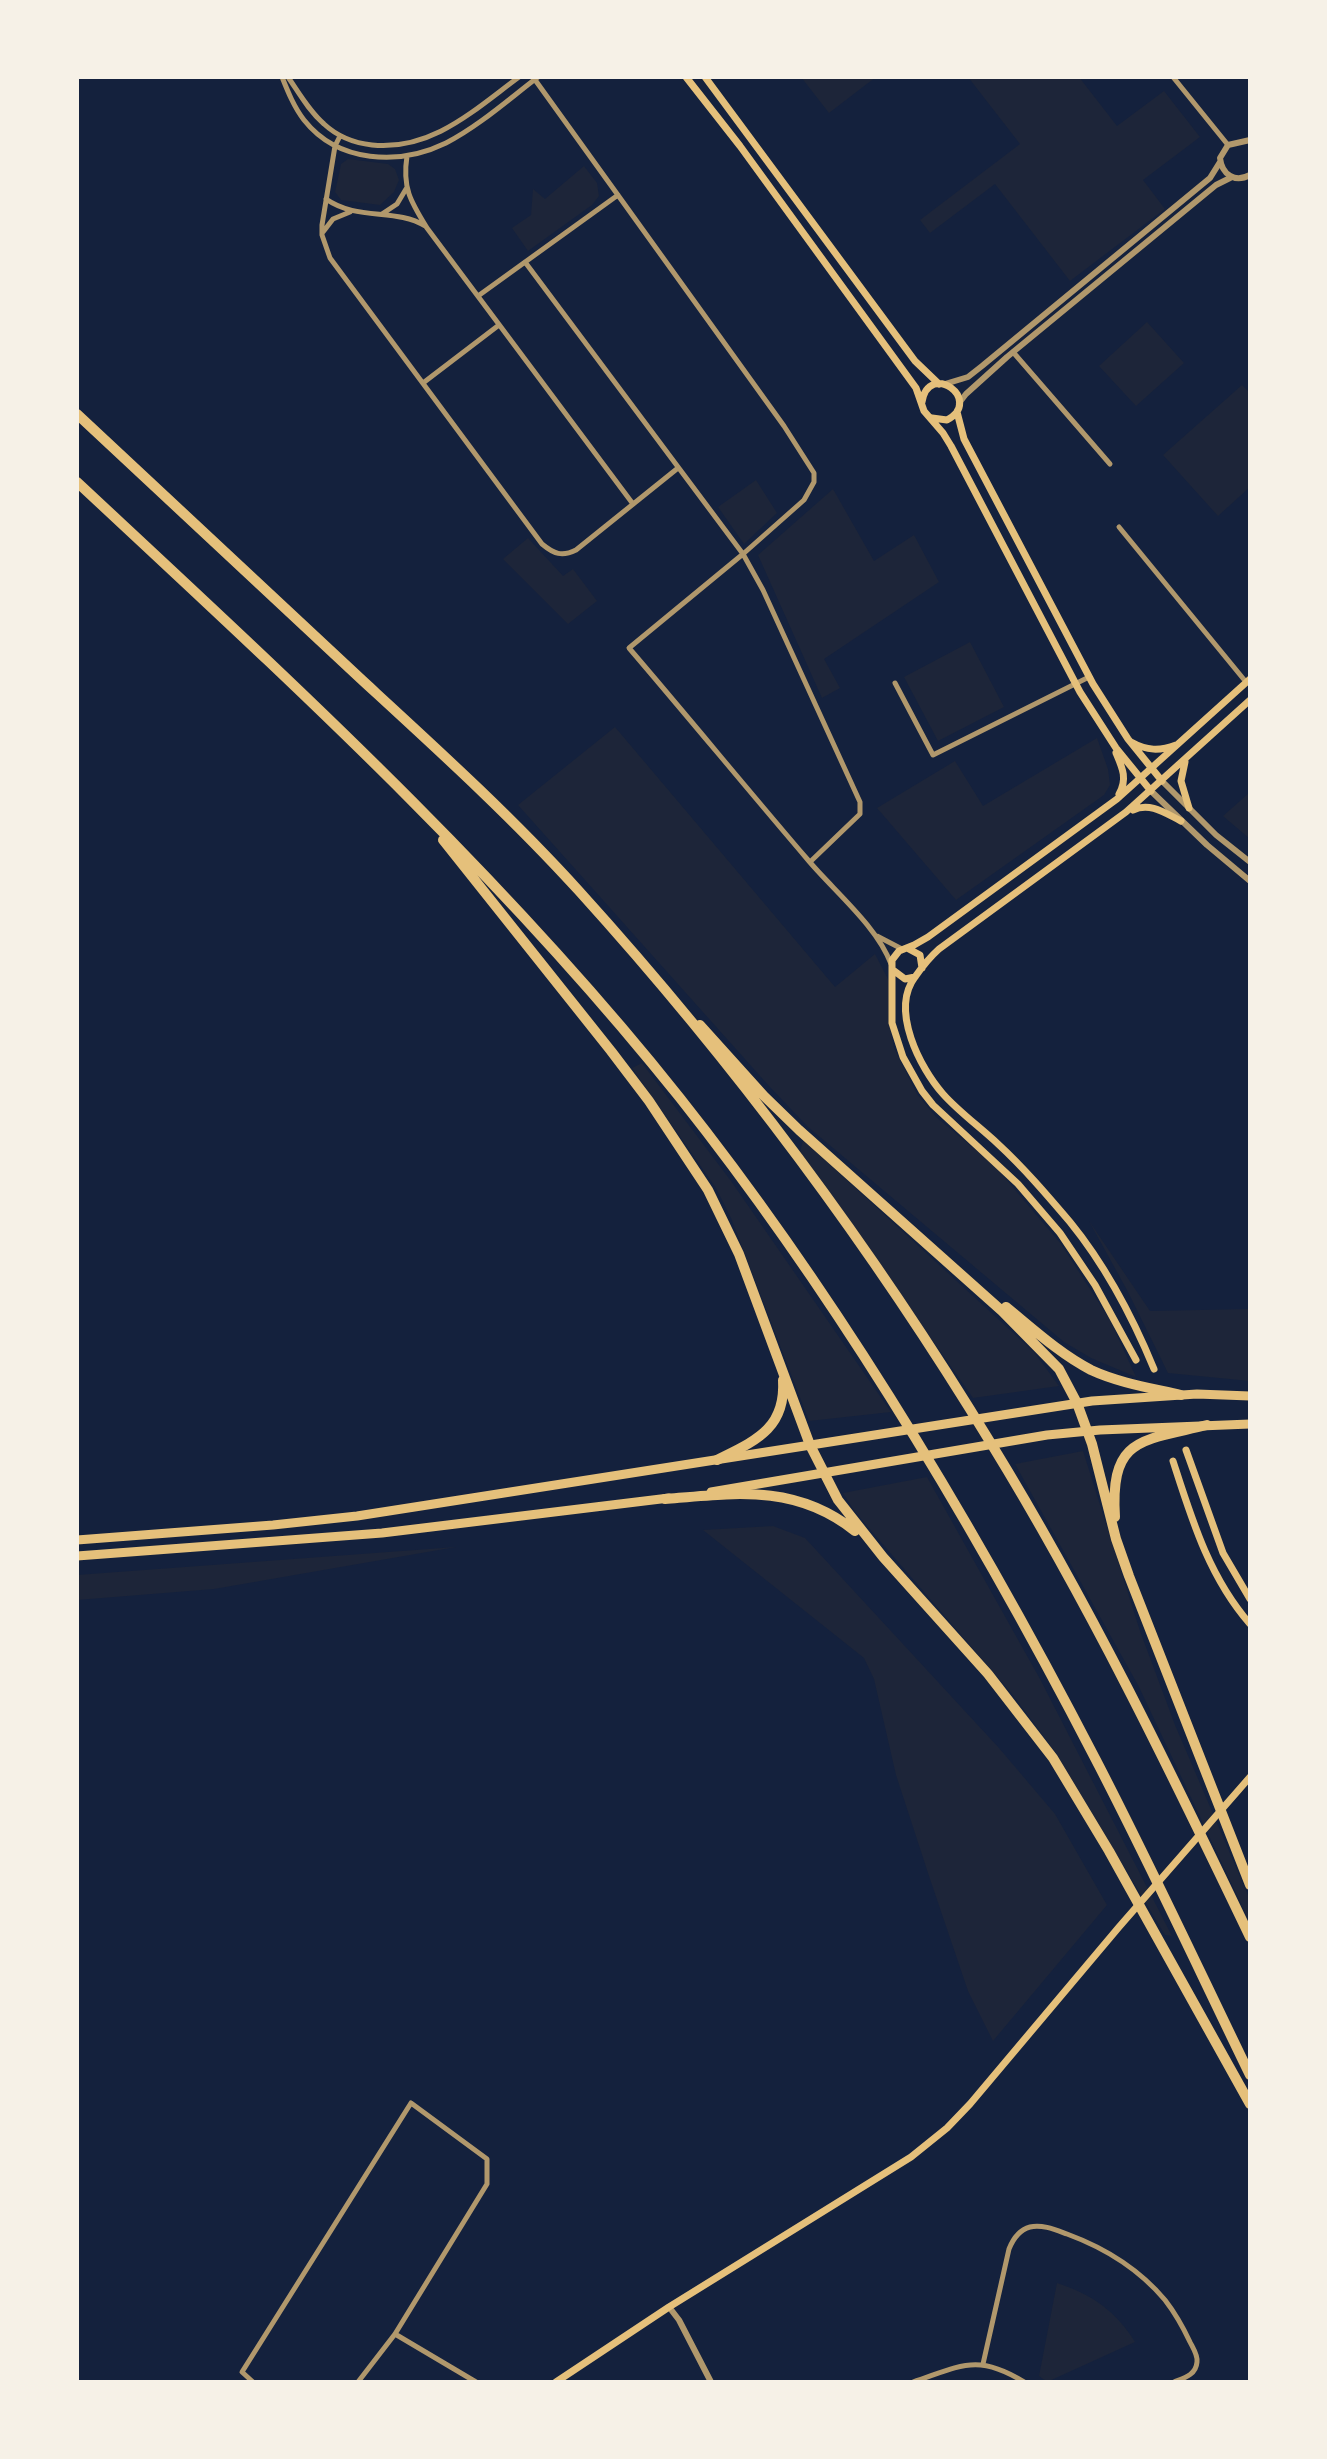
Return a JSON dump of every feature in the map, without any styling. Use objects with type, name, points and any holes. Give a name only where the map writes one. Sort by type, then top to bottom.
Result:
[{"type":"highway","points":[[77,414],[464,774],[606,921],[782,1114],[1002,1311],[1049,1357],[1067,1380],[1077,1403],[1116,1539],[1250,1885]]},
{"type":"highway","points":[[77,482],[405,793],[474,863],[566,962],[647,1057],[728,1162],[901,1412],[994,1573],[1073,1715],[1250,2075]]},
{"type":"highway","points":[[405,793],[560,984],[680,1145],[723,1217],[810,1445],[848,1515],[988,1674],[1053,1758],[1109,1851],[1250,2104]]},
{"type":"highway","points":[[606,921],[753,1098],[807,1170],[956,1386],[995,1449],[1098,1631],[1250,1937]]},
{"type":"highway","points":[[939,1254],[1078,1362],[1101,1374],[1181,1395]]},
{"type":"highway","points":[[718,1461],[761,1437],[776,1419],[781,1406],[782,1372],[764,1323]]},
{"type":"highway","points":[[77,1540],[357,1516],[1077,1403],[1181,1395],[1250,1396]]},
{"type":"highway","points":[[77,1556],[382,1533],[666,1499],[1075,1432],[1250,1424]]},
{"type":"highway","points":[[1116,1539],[1114,1491],[1117,1469],[1125,1456],[1132,1448],[1147,1441],[1207,1425]]},
{"type":"highway","points":[[666,1499],[741,1493],[771,1494],[793,1499],[810,1504],[842,1520],[883,1557]]},
{"type":"main road","points":[[686,77],[740,146],[916,388],[922,406],[951,446],[1076,684],[1110,739],[1151,790]]},
{"type":"main road","points":[[705,77],[915,362],[942,384],[956,391],[959,403],[957,412],[964,439],[1089,677],[1128,739],[1162,781]]},
{"type":"main road","points":[[922,406],[924,394],[933,385],[942,384]]},
{"type":"main road","points":[[928,416],[947,420],[957,412]]},
{"type":"main road","points":[[1136,1360],[1095,1285],[1060,1233],[1018,1184],[933,1105],[911,1074],[892,1023],[892,967],[895,953],[928,937],[1141,779],[1248,680]]},
{"type":"main road","points":[[1154,1369],[1142,1338],[1071,1224],[1028,1174],[944,1095],[924,1067],[907,1020],[908,994],[921,969],[948,941],[1122,815],[1250,700]]},
{"type":"main road","points":[[1110,739],[1125,783],[1116,799]]},
{"type":"main road","points":[[1128,739],[1154,750],[1180,744]]},
{"type":"main road","points":[[1187,759],[1181,781],[1189,808]]},
{"type":"main road","points":[[1122,815],[1139,807],[1147,807],[1160,810],[1181,821]]},
{"type":"main road","points":[[905,949],[920,955],[921,969]]},
{"type":"main road","points":[[892,967],[905,979],[915,977]]},
{"type":"main road","points":[[1186,1450],[1223,1553],[1250,1599]]},
{"type":"main road","points":[[1173,1461],[1209,1563],[1218,1581],[1250,1625]]},
{"type":"main road","points":[[556,2382],[669,2307],[911,2157],[938,2135],[970,2104],[1250,1777]]},
{"type":"street","points":[[282,77],[304,120],[335,146],[361,155],[407,156],[448,142],[536,78],[784,426],[814,473],[814,482],[804,500],[629,648],[872,932],[888,954],[892,967]]},
{"type":"street","points":[[288,77],[313,113],[340,136],[376,145],[405,145],[442,132],[519,77]]},
{"type":"street","points":[[1172,77],[1228,145]]},
{"type":"street","points":[[340,136],[335,146],[322,235],[330,258],[538,538],[554,553],[568,554],[678,468]]},
{"type":"street","points":[[942,384],[968,377],[1210,178],[1228,145],[1246,141],[1250,146]]},
{"type":"street","points":[[407,156],[406,189],[427,228],[633,504]]},
{"type":"street","points":[[1220,162],[1224,172],[1232,177],[1250,175]]},
{"type":"street","points":[[959,403],[1013,352],[1216,186],[1232,177]]},
{"type":"street","points":[[379,215],[397,204],[406,189]]},
{"type":"street","points":[[478,296],[618,195]]},
{"type":"street","points":[[326,200],[350,212],[411,220],[427,228]]},
{"type":"street","points":[[322,235],[333,219],[350,212]]},
{"type":"street","points":[[525,262],[743,554],[764,590],[860,802],[860,814],[810,862]]},
{"type":"street","points":[[423,383],[499,325]]},
{"type":"street","points":[[1013,352],[1110,464]]},
{"type":"street","points":[[1119,527],[1248,680]]},
{"type":"street","points":[[895,683],[933,755],[1089,677]]},
{"type":"street","points":[[1162,781],[1250,862]]},
{"type":"street","points":[[1151,790],[1181,821],[1250,881]]},
{"type":"street","points":[[872,932],[881,939],[905,949]]},
{"type":"street","points":[[253,2382],[242,2372],[411,2103],[487,2159],[487,2184],[395,2334],[358,2382]]},
{"type":"street","points":[[983,2364],[1009,2249],[1019,2233],[1029,2227],[1040,2226],[1093,2243],[1131,2267],[1164,2300],[1180,2321],[1197,2356],[1193,2373],[1174,2382]]},
{"type":"street","points":[[669,2307],[679,2320],[711,2382]]},
{"type":"street","points":[[395,2334],[476,2382]]},
{"type":"street","points":[[913,2382],[961,2366],[983,2364],[996,2367],[1024,2382]]},
{"type":"shaded area","points":[[801,77],[876,77],[829,113]]},
{"type":"shaded area","points":[[968,77],[1079,77],[1117,126],[1164,91],[1200,137],[1143,180],[1165,209],[1070,281],[995,184],[930,233],[920,220],[1020,144]]},
{"type":"shaded area","points":[[348,159],[388,164],[395,169],[399,180],[394,192],[380,205],[341,200],[335,192],[341,164]]},
{"type":"shaded area","points":[[584,166],[597,183],[599,196],[592,205],[528,251],[512,228],[531,215],[533,189],[545,199]]},
{"type":"shaded area","points":[[1147,322],[1184,363],[1136,406],[1099,366]]},
{"type":"shaded area","points":[[1242,385],[1250,393],[1250,487],[1218,516],[1163,455]]},
{"type":"shaded area","points":[[756,480],[777,513],[744,544],[718,507]]},
{"type":"shaded area","points":[[833,489],[874,561],[914,535],[939,582],[824,659],[840,688],[822,698],[758,555]]},
{"type":"shaded area","points":[[528,538],[563,576],[573,569],[597,601],[568,624],[503,559]]},
{"type":"shaded area","points":[[970,642],[1004,707],[938,741],[904,677]]},
{"type":"shaded area","points":[[615,727],[835,987],[875,954],[889,981],[889,1021],[894,1048],[917,1094],[936,1117],[994,1165],[1061,1244],[1110,1320],[1136,1377],[1091,1358],[1064,1342],[808,1127],[518,805]]},
{"type":"shaded area","points":[[1097,738],[1108,769],[1110,785],[1104,795],[956,900],[877,808],[955,761],[983,806]]},
{"type":"shaded area","points":[[1250,794],[1250,839],[1223,816]]},
{"type":"shaded area","points":[[642,1063],[731,1181],[891,1412],[809,1421],[731,1218],[716,1188],[632,1068]]},
{"type":"shaded area","points":[[803,1140],[1034,1352],[1059,1386],[973,1398],[800,1152]]},
{"type":"shaded area","points":[[1089,1221],[1150,1311],[1250,1309],[1250,1381],[1168,1373]]},
{"type":"shaded area","points":[[1083,1451],[1140,1631],[1175,1725],[1250,1900],[1250,1923],[1139,1687],[1015,1464]]},
{"type":"shaded area","points":[[927,1477],[1040,1679],[1172,1936],[1165,1935],[1056,1753],[1012,1694],[855,1512],[843,1493]]},
{"type":"shaded area","points":[[773,1526],[805,1538],[999,1748],[1055,1814],[1107,1905],[993,2041],[968,1991],[929,1876],[896,1775],[874,1679],[864,1658],[703,1530]]},
{"type":"shaded area","points":[[456,1547],[214,1589],[77,1600],[77,1575]]},
{"type":"shaded area","points":[[1057,2283],[1081,2292],[1102,2305],[1120,2321],[1135,2342],[1047,2382],[1039,2376]]}]
